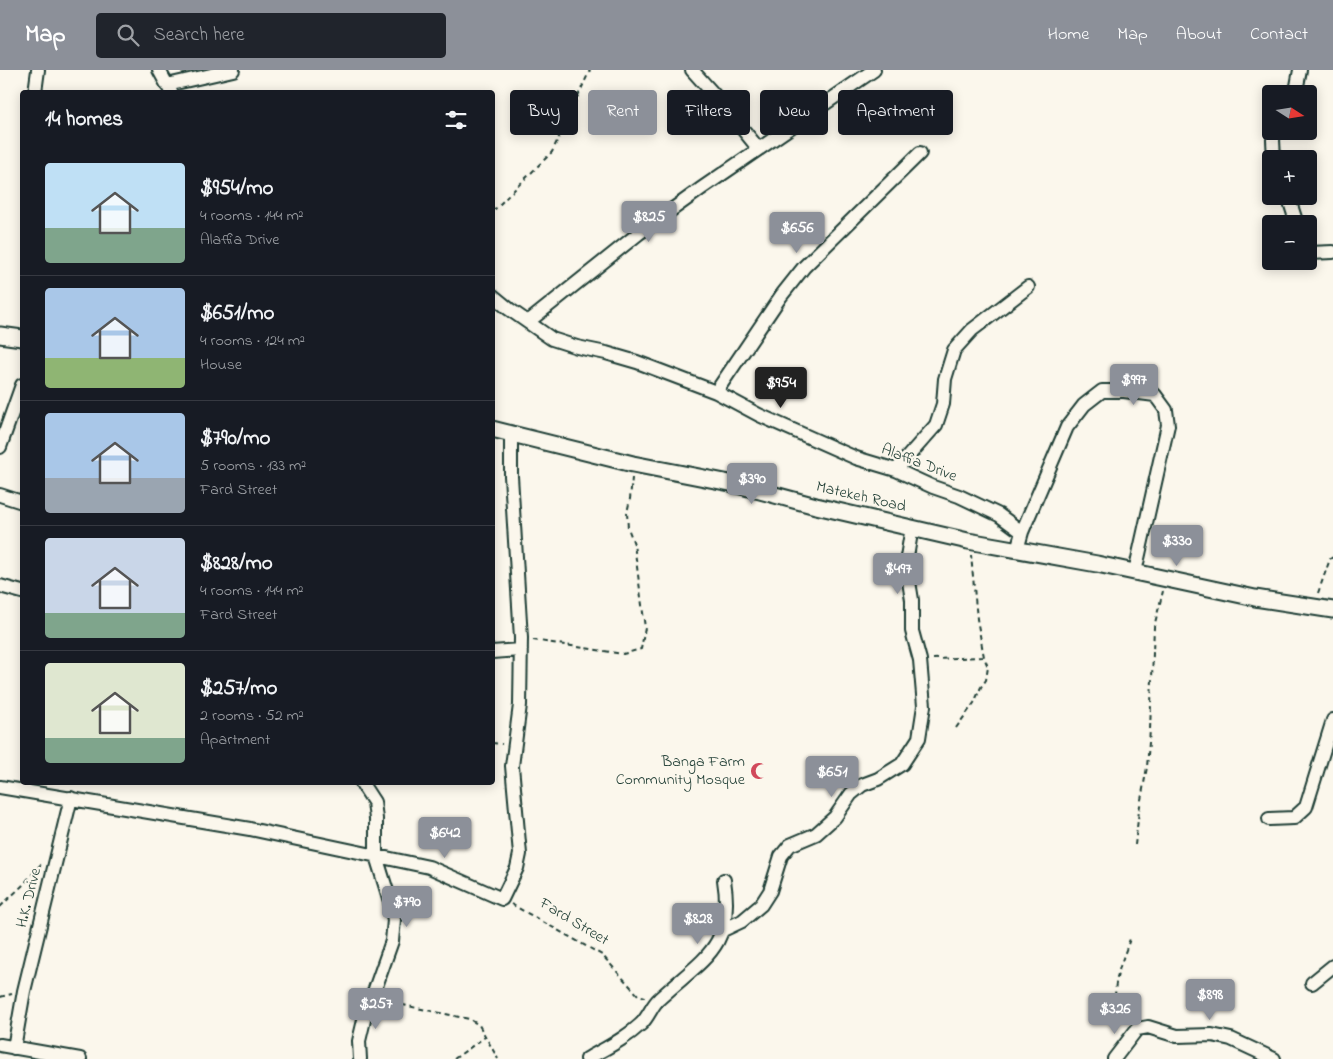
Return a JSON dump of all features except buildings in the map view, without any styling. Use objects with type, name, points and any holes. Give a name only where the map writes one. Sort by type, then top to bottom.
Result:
[{"type":"street","points":[[35,90],[38,70]]},
{"type":"street","points":[[159,70],[169,89],[233,70]]},
{"type":"street","points":[[692,70],[758,148]]},
{"type":"street","points":[[528,322],[638,234],[758,148],[874,70]]},
{"type":"street","points":[[1297,85],[1300,70]]},
{"type":"street","points":[[716,392],[781,296],[804,267],[920,153]]},
{"type":"street","points":[[1317,253],[1333,252]]},
{"type":"street","points":[[896,470],[936,425],[943,404],[945,379],[954,350],[972,330],[1028,287]]},
{"type":"street","name":"Alaffia Drive","points":[[495,297],[552,339],[637,362],[716,392],[759,415],[840,451],[870,463],[896,470],[933,487],[959,496],[991,512],[1022,532]]},
{"type":"street","points":[[0,335],[20,338]]},
{"type":"street","points":[[0,447],[20,391]]},
{"type":"street","points":[[1135,572],[1168,425],[1166,410],[1155,395],[1124,391],[1102,391],[1084,405],[1067,427],[1022,532],[1017,550],[1135,572],[1255,598],[1333,610]]},
{"type":"street","name":"Matekeh Road","points":[[495,430],[633,464],[730,483],[816,506],[968,541],[1017,550]]},
{"type":"street","points":[[0,787],[250,829],[429,867],[502,898],[517,868],[520,854],[512,766],[520,705],[521,644],[510,476],[511,433]]},
{"type":"street","points":[[0,495],[20,501]]},
{"type":"street","points":[[723,930],[742,920],[761,905],[770,891],[781,856],[790,845],[816,834],[834,817],[851,794],[862,785],[878,779],[902,764],[919,738],[924,706],[920,660],[912,631],[912,600],[906,563],[912,527]]},
{"type":"street","points":[[0,586],[20,591]]},
{"type":"street","points":[[495,651],[521,644]]},
{"type":"street","points":[[1269,818],[1294,818],[1306,808],[1333,720]]},
{"type":"street","points":[[360,1059],[359,1041],[392,941],[394,920],[376,856],[374,802],[363,785]]},
{"type":"street","name":"H.K. Drive","points":[[14,1048],[24,991],[71,798]]},
{"type":"street","points":[[587,1059],[623,1039],[642,1023],[657,1001],[693,971],[716,945],[723,930],[727,900],[724,880]]},
{"type":"street","points":[[1312,983],[1333,966]]},
{"type":"street","points":[[1114,1059],[1137,1029],[1148,1027],[1176,1036],[1212,1035],[1231,1039],[1274,1059]]},
{"type":"street","points":[[0,1045],[80,1059]]},
{"type":"path","points":[[495,209],[552,152],[590,70]]},
{"type":"path","points":[[521,644],[623,654],[641,649],[645,628],[634,544],[628,528],[627,513],[633,464]]},
{"type":"path","points":[[956,728],[974,703],[986,680],[988,667],[984,657],[977,619],[968,541]]},
{"type":"path","points":[[1313,607],[1330,559],[1333,557]]},
{"type":"path","points":[[1135,845],[1149,739],[1154,627],[1166,580]]},
{"type":"path","points":[[920,660],[984,657]]},
{"type":"path","points":[[0,907],[22,886],[59,844]]},
{"type":"path","name":"Fard Street","points":[[502,898],[602,955],[638,995],[657,1001]]},
{"type":"path","points":[[1131,936],[1117,976],[1115,1000],[1119,1009],[1137,1029]]},
{"type":"path","points":[[372,999],[469,1019],[479,1025],[498,1059]]},
{"type":"path","points":[[454,1059],[486,1037]]},
{"type":"place","name":"Banga Farm Community Mosque","points":[[759,771]]}]
